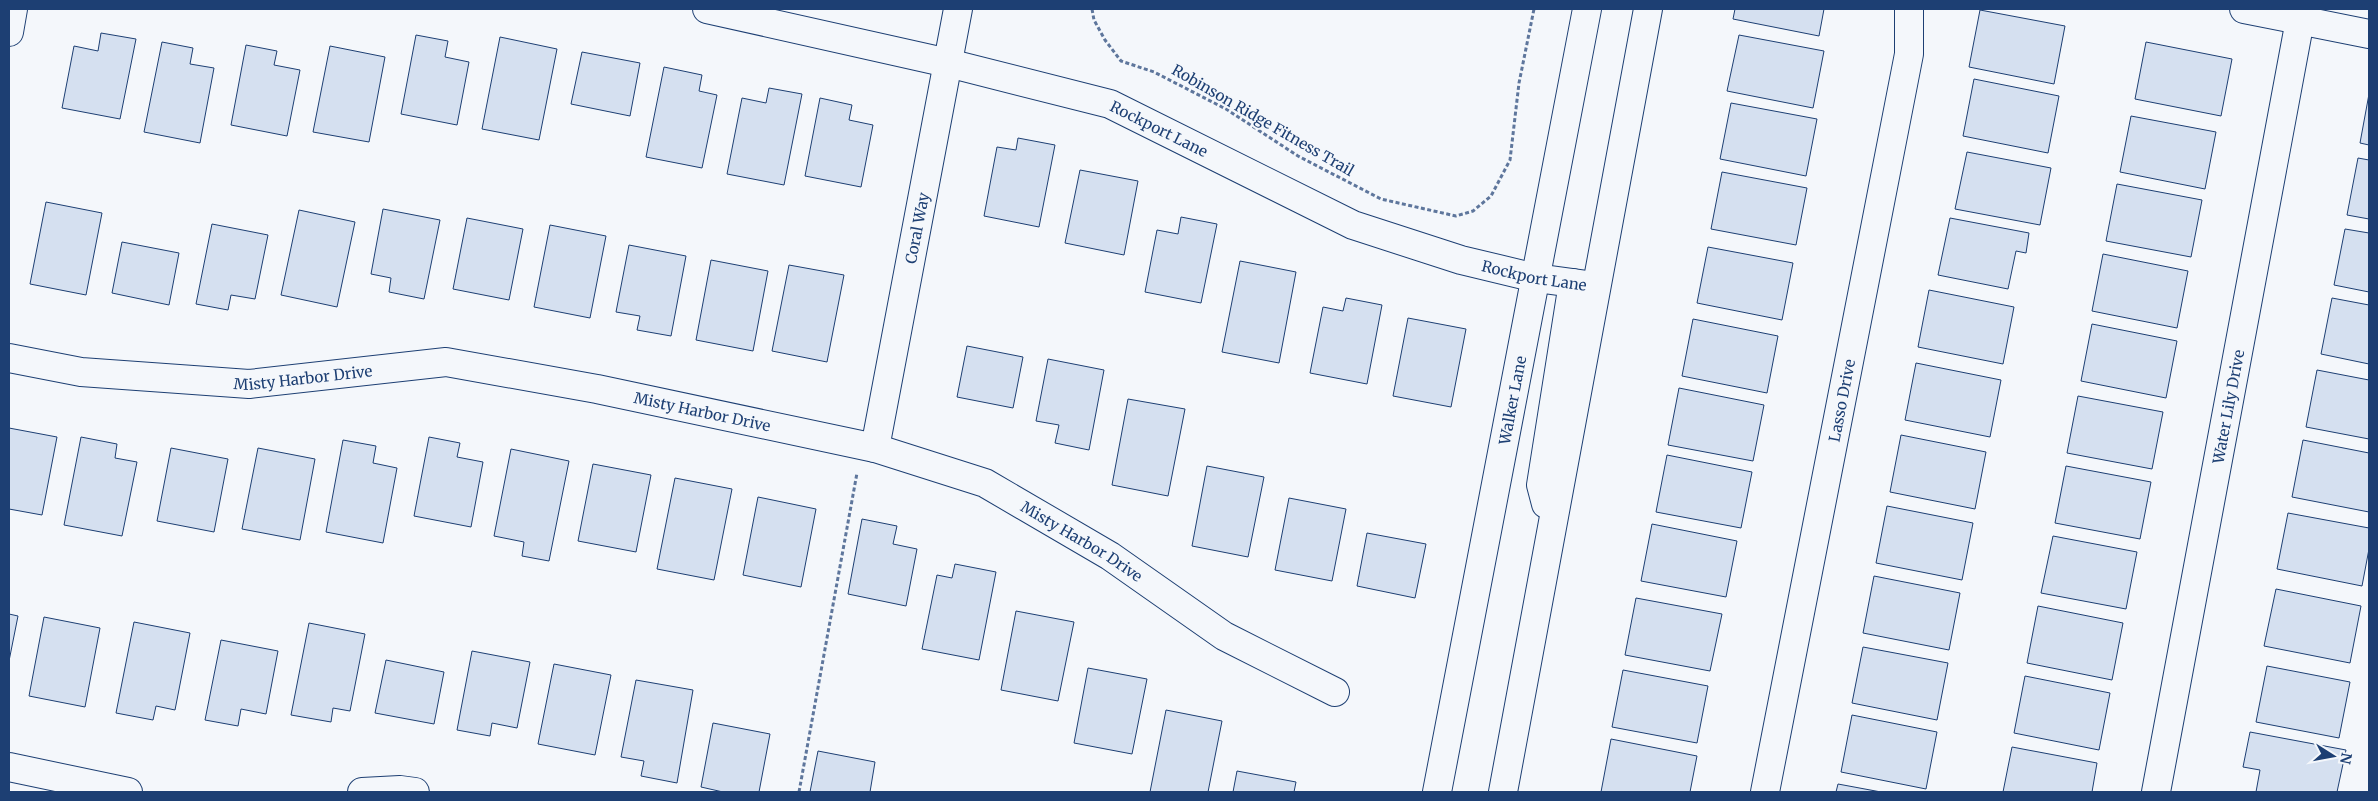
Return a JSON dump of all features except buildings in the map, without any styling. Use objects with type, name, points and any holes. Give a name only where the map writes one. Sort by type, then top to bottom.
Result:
[{"type":"street","points":[[9,32],[14,9]]},
{"type":"street","name":"Rockport Lane","points":[[707,9],[948,63],[1110,104],[1353,225],[1461,260],[1536,278],[1584,285]]},
{"type":"street","name":"Coral Way","points":[[869,447],[958,9]]},
{"type":"street","name":"Walker Lane","points":[[1437,792],[1587,9]]},
{"type":"street","points":[[1502,792],[1552,525],[1584,285],[1648,9]]},
{"type":"street","name":"Lasso Drive","points":[[1765,792],[1909,54],[1909,9]]},
{"type":"street","points":[[2244,9],[2369,34]]},
{"type":"street","name":"Water Lily Drive","points":[[2156,792],[2300,20]]},
{"type":"street","name":"Misty Harbor Drive","points":[[9,358],[81,372],[249,384],[446,362],[597,390],[869,447],[986,484],[1110,556],[1224,636],[1335,692]]},
{"type":"street","points":[[9,767],[128,792]]},
{"type":"street","points":[[362,792],[400,790],[415,792]]},
{"type":"path","name":"Robinson Ridge Fitness Trail","points":[[1092,9],[1094,20],[1105,40],[1121,61],[1154,72],[1226,109],[1298,156],[1381,199],[1456,216],[1474,211],[1491,196],[1510,160],[1519,83],[1534,9]]},
{"type":"path","points":[[799,792],[869,447]]}]
